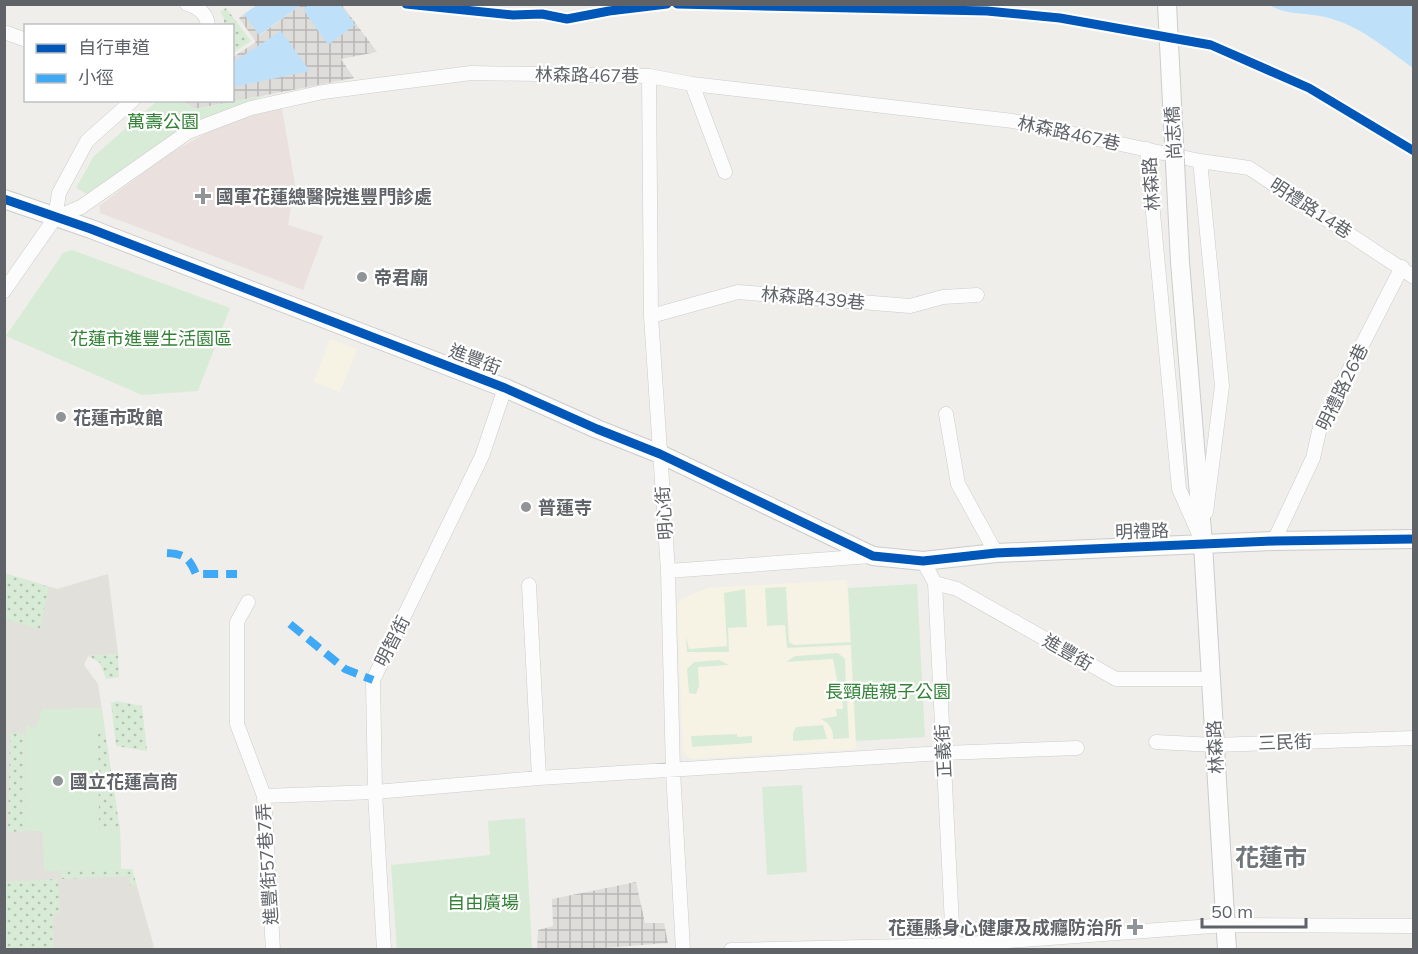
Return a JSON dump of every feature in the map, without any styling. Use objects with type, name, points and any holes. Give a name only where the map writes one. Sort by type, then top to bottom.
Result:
[{"type":"street","points":[[187,4],[202,11],[208,19],[208,24]]},
{"type":"street","name":"尚志橋","points":[[1167,4],[1180,262]]},
{"type":"street","points":[[4,33],[24,39]]},
{"type":"street","name":"林森路467巷","points":[[55,218],[81,207],[189,132],[251,108],[329,91],[471,73],[649,76],[692,84],[1013,121],[1147,149]]},
{"type":"street","name":"明心街","points":[[649,76],[651,316],[668,571],[673,771],[682,950]]},
{"type":"street","points":[[692,84],[725,172]]},
{"type":"street","points":[[4,291],[55,218],[58,193],[87,141],[131,102]]},
{"type":"street","name":"林森路","points":[[1147,149],[1200,161],[1222,386],[1203,544],[1179,489],[1147,149]]},
{"type":"street","name":"明禮路14巷","points":[[1200,161],[1249,168],[1402,267],[1413,277]]},
{"type":"street","name":"進豐街","points":[[4,200],[101,233],[505,388],[597,429],[660,453],[873,556]]},
{"type":"street","name":"林森路","points":[[1180,262],[1203,544],[1227,950]]},
{"type":"street","name":"明禮路26巷","points":[[1274,541],[1313,458],[1320,427],[1402,267]]},
{"type":"street","name":"林森路439巷","points":[[651,316],[738,292],[910,306],[943,297],[977,295]]},
{"type":"street","name":"明智街","points":[[384,950],[375,792],[373,680],[445,538],[482,456],[505,388]]},
{"type":"street","points":[[946,414],[958,484],[996,553]]},
{"type":"street","name":"明禮路","points":[[668,571],[873,556],[923,561],[996,553],[1274,541],[1413,539]]},
{"type":"street","name":"正義街","points":[[923,561],[935,583],[952,945]]},
{"type":"street","name":"進豐街","points":[[935,583],[957,589],[1116,679],[1211,679]]},
{"type":"street","points":[[529,585],[539,778]]},
{"type":"street","name":"進豐街57巷7弄","points":[[248,602],[237,622],[237,724],[264,796],[273,950]]},
{"type":"street","name":"三民街","points":[[1156,742],[1215,744],[1413,738]]},
{"type":"street","points":[[264,796],[375,792],[539,778],[943,753],[1077,748]]},
{"type":"street","points":[[731,950],[952,945],[1226,925],[1413,926]]},
{"type":"shaded area","points":[[301,5],[342,5],[377,52],[341,59],[354,78],[234,101],[234,56],[256,42],[239,18],[244,14],[260,35]]},
{"type":"shaded area","points":[[184,102],[231,102],[195,109]]},
{"type":"shaded area","name":"國軍花蓮總醫院進豐門診處","points":[[282,108],[295,185],[288,225],[323,236],[303,290],[100,213],[99,206],[167,155],[208,132],[240,119]]},
{"type":"shaded area","points":[[330,339],[357,349],[340,392],[314,382]]},
{"type":"shaded area","name":"國立花蓮高商","points":[[4,573],[57,589],[108,574],[118,654],[88,656],[84,665],[98,684],[120,830],[121,869],[132,869],[154,947],[143,950],[5,949]]},
{"type":"shaded area","points":[[847,580],[856,749],[691,759],[683,752],[677,604],[683,598],[708,588]]},
{"type":"shaded area","points":[[636,882],[645,923],[664,923],[668,943],[591,949],[537,949],[538,930],[553,926],[552,899]]},
{"type":"green space","points":[[226,8],[251,41],[234,52],[234,24],[224,24],[224,18],[220,12]]},
{"type":"green space","name":"萬壽公園","points":[[266,95],[211,117],[149,150],[89,195],[76,188],[94,156],[156,102],[184,102],[195,109]]},
{"type":"green space","name":"花蓮市進豐生活園區","points":[[72,250],[230,308],[198,391],[142,395],[6,336],[63,253]]},
{"type":"green space","points":[[4,573],[49,587],[40,629],[5,619]]},
{"type":"green space","name":"長頸鹿親子公園","points":[[917,584],[925,737],[856,741],[851,645],[787,648],[785,625],[767,626],[765,588],[786,587],[789,642],[794,645],[851,642],[848,588]]},
{"type":"green space","points":[[745,589],[747,627],[728,628],[729,652],[687,652],[686,636],[689,649],[727,646],[724,593]]},
{"type":"green space","points":[[838,653],[845,659],[846,685],[838,685],[833,659],[786,662],[795,656]]},
{"type":"green space","points":[[118,654],[119,677],[106,679],[100,663],[88,656]]},
{"type":"green space","points":[[719,660],[729,665],[698,667],[699,686],[696,694],[689,693],[687,669],[694,662]]},
{"type":"green space","points":[[842,697],[847,697],[849,738],[833,739],[830,727],[821,719],[837,716],[836,709],[843,709]]},
{"type":"green space","points":[[117,701],[142,706],[147,751],[116,746],[111,703]]},
{"type":"green space","points":[[102,708],[105,733],[98,734],[99,830],[120,830],[121,870],[44,871],[43,831],[26,831],[26,725],[36,728],[42,709]]},
{"type":"green space","points":[[823,725],[827,739],[793,741],[796,727]]},
{"type":"green space","points":[[10,733],[25,734],[26,831],[8,832]]},
{"type":"green space","points":[[105,733],[120,830],[99,830],[98,734]]},
{"type":"green space","points":[[737,734],[737,737],[752,736],[752,743],[692,747],[691,736]]},
{"type":"green space","points":[[802,785],[807,872],[767,875],[762,787]]},
{"type":"green space","name":"自由廣場","points":[[525,818],[532,949],[397,949],[391,865],[490,855],[488,821]]},
{"type":"green space","points":[[132,869],[137,886],[130,886],[130,876],[61,879],[61,871]]},
{"type":"green space","points":[[58,879],[60,913],[53,914],[53,949],[5,949],[5,882]]},
{"type":"water","points":[[257,5],[301,5],[259,35],[244,14]]},
{"type":"water","points":[[309,5],[341,5],[355,25],[328,45],[303,9]]},
{"type":"water","points":[[1269,5],[1393,5],[1413,23],[1413,68],[1352,27],[1321,16],[1283,11]]},
{"type":"water","points":[[281,31],[310,71],[234,87],[234,61]]},
{"type":"waterway","points":[[1371,4],[1414,20]]},
{"type":"marked path","points":[[167,553],[178,554],[186,558],[196,574],[237,574]]},
{"type":"marked path","points":[[290,624],[345,669],[373,680]]},
{"type":"cycle path","points":[[406,4],[513,15],[542,14],[567,19],[667,4]]},
{"type":"cycle path","points":[[677,4],[987,11],[1060,18],[1211,45],[1309,88],[1414,151]]},
{"type":"cycle path","points":[[4,199],[91,229],[505,388],[660,454],[873,556],[923,561],[996,553],[1274,541],[1414,539]]},
{"type":"place","name":"國軍花蓮總醫院進豐門診處","points":[[203,196]]},
{"type":"place","name":"帝君廟","points":[[362,277]]},
{"type":"place","name":"花蓮市政館","points":[[61,417]]},
{"type":"place","name":"普蓮寺","points":[[526,507]]},
{"type":"place","name":"國立花蓮高商","points":[[58,781]]},
{"type":"place","name":"花蓮縣身心健康及成癮防治所","points":[[1135,927]]},
{"type":"district","name":"花蓮市","points":[[1271,857]]}]
